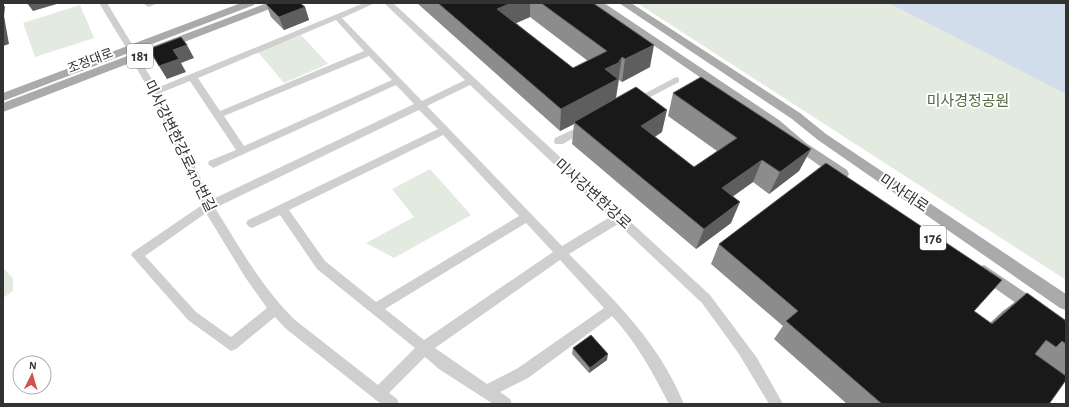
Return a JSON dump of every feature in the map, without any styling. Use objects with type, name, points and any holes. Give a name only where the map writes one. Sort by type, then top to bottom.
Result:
[{"type":"main road","name":"조정대로","points":[[3,108],[250,3]]},
{"type":"main road","name":"조정대로","points":[[3,97],[276,3]]},
{"type":"main road","points":[[584,3],[764,128],[801,146]]},
{"type":"main road","points":[[597,3],[775,123],[801,146],[852,182]]},
{"type":"main road","name":"미사대로","points":[[610,3],[785,118],[822,137]]},
{"type":"main road","name":"미사대로","points":[[624,3],[796,116],[822,137],[1066,303]]},
{"type":"main road","points":[[974,266],[1066,329]]},
{"type":"street","name":"미사강변한강로410번길","points":[[103,3],[155,92],[208,206],[249,273],[275,309],[290,324],[392,404]]},
{"type":"street","points":[[155,92],[193,78],[371,3]]},
{"type":"street","name":"미사강변한강로","points":[[388,3],[706,299],[750,356],[776,404]]},
{"type":"street","points":[[337,17],[562,252],[630,326],[647,349],[677,404]]},
{"type":"street","points":[[218,115],[370,52]]},
{"type":"street","points":[[193,78],[242,151]]},
{"type":"street","points":[[628,105],[676,80]]},
{"type":"street","points":[[213,164],[398,81]]},
{"type":"street","points":[[275,309],[231,344],[192,316],[137,255],[208,206],[471,81]]},
{"type":"street","points":[[559,141],[594,123]]},
{"type":"street","points":[[252,223],[445,130]]},
{"type":"street","points":[[282,209],[321,265],[444,364],[505,404]]},
{"type":"street","points":[[375,309],[527,217]]},
{"type":"street","points":[[380,394],[424,348],[562,252],[618,218]]},
{"type":"street","points":[[486,392],[523,373],[614,308]]},
{"type":"green space","name":"미사경정공원","points":[[637,3],[1066,3],[1066,280]]},
{"type":"green space","points":[[80,5],[94,38],[35,57],[23,23]]},
{"type":"green space","points":[[301,35],[328,64],[284,83],[258,52]]},
{"type":"green space","points":[[430,169],[471,215],[394,258],[366,243],[414,217],[392,189]]},
{"type":"green space","points":[[3,268],[13,278],[13,291],[3,298]]},
{"type":"shaded area","points":[[889,3],[1066,3],[1066,94]]},
{"type":"building","points":[[300,3],[305,7],[279,17],[266,4]]},
{"type":"building","points":[[438,3],[511,3],[497,9],[573,68],[607,51],[541,3],[593,3],[654,45],[625,59],[622,57],[618,63],[605,69],[618,79],[561,109]]},
{"type":"building","points":[[181,37],[187,45],[173,50],[179,59],[159,66],[149,49]]},
{"type":"building","points":[[701,77],[811,149],[780,172],[762,160],[722,188],[740,202],[704,229],[574,122],[636,87],[667,110],[641,126],[694,167],[737,138],[673,93]]},
{"type":"building","points":[[826,163],[1002,280],[974,311],[992,324],[1027,293],[1066,321],[1066,344],[1062,341],[1056,347],[1046,340],[1035,354],[1066,376],[1066,380],[1049,404],[882,404],[786,321],[798,311],[719,244]]},
{"type":"building","points":[[591,335],[608,354],[590,368],[573,348]]}]
